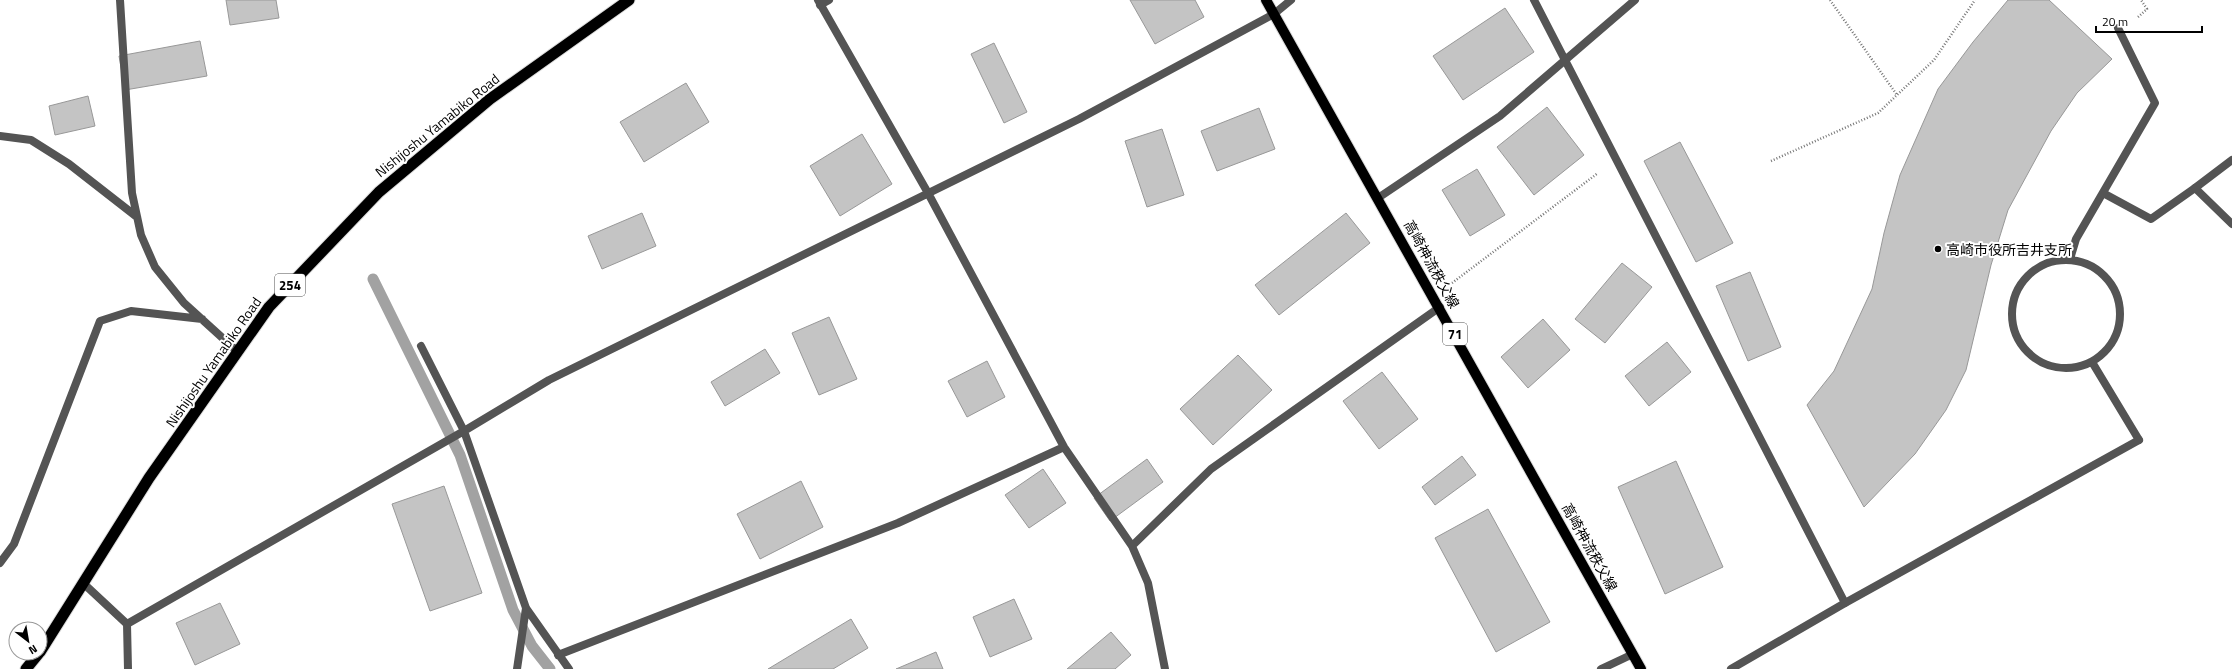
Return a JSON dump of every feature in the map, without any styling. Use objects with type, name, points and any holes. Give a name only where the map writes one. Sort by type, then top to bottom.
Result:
[{"type":"highway","name":"Nishijoshu Yamabiko Road","points":[[48,638],[149,478],[269,307],[379,192],[490,99],[630,0]]},
{"type":"highway","name":"Nishijoshu Yamabiko Road","points":[[26,669],[32,661]]},
{"type":"main road","name":"高崎神流秩父線","points":[[1266,0],[1434,296],[1641,669]]},
{"type":"street","points":[[120,0],[132,193],[142,235],[155,267],[184,303],[238,352]]},
{"type":"street","points":[[829,0],[819,2],[928,193],[1064,447],[1132,546],[1148,583],[1165,669]]},
{"type":"street","points":[[127,624],[464,431],[548,380],[1079,119],[1274,14],[1292,0]]},
{"type":"street","points":[[1534,0],[1845,603]]},
{"type":"street","points":[[1378,198],[1500,116],[1566,61],[1635,0]]},
{"type":"street","points":[[2070,259],[2076,239],[2155,103],[2118,28]]},
{"type":"street","points":[[0,136],[30,140],[69,164],[137,217]]},
{"type":"street","points":[[2103,193],[2151,219],[2232,160]]},
{"type":"street","points":[[2195,188],[2232,224]]},
{"type":"street","points":[[2070,259],[2087,263],[2102,272],[2113,286],[2120,302],[2120,320],[2115,336],[2106,351],[2092,362],[2074,368],[2056,368],[2038,361],[2024,349],[2014,333],[2011,315],[2014,296],[2022,280],[2036,268],[2053,261],[2070,259]]},
{"type":"street","points":[[1132,546],[1211,469],[1440,307]]},
{"type":"street","points":[[0,563],[14,544],[100,321],[131,311],[202,319]]},
{"type":"street","points":[[421,346],[464,431],[526,608],[569,669]]},
{"type":"street","points":[[1731,669],[1845,603],[2139,440],[2092,362]]},
{"type":"street","points":[[558,655],[898,523],[1064,447]]},
{"type":"street","points":[[83,583],[127,624],[128,669]]},
{"type":"street","points":[[517,669],[526,608]]},
{"type":"street","points":[[1601,669],[1633,654]]},
{"type":"path","points":[[1830,0],[1897,95]]},
{"type":"path","points":[[1771,161],[1878,113],[1934,60],[1975,0]]},
{"type":"path","points":[[1434,296],[1616,159]]},
{"type":"building","points":[[226,0],[276,0],[279,18],[230,25]]},
{"type":"building","points":[[1130,0],[1195,0],[1204,17],[1155,44]]},
{"type":"building","name":"高崎市役所吉井支所","points":[[2008,0],[2049,0],[2112,59],[2077,93],[2051,131],[2008,210],[1991,265],[1966,370],[1946,410],[1915,454],[1864,507],[1807,405],[1834,371],[1872,289],[1884,233],[1900,175],[1938,89],[1973,42]]},
{"type":"building","points":[[1505,8],[1534,52],[1463,100],[1433,56]]},
{"type":"building","points":[[200,41],[207,76],[125,90],[119,56]]},
{"type":"building","points":[[994,43],[1027,112],[1004,123],[971,54]]},
{"type":"building","points":[[686,83],[709,122],[644,162],[620,122]]},
{"type":"building","points":[[88,96],[95,126],[55,135],[49,106]]},
{"type":"building","points":[[1547,107],[1584,155],[1534,195],[1497,147]]},
{"type":"building","points":[[1259,108],[1275,149],[1217,171],[1201,131]]},
{"type":"building","points":[[1162,129],[1184,195],[1147,207],[1125,141]]},
{"type":"building","points":[[862,134],[892,184],[840,216],[810,166]]},
{"type":"building","points":[[1680,142],[1733,243],[1696,262],[1644,161]]},
{"type":"building","points":[[1477,169],[1505,215],[1470,236],[1442,190]]},
{"type":"building","points":[[642,213],[656,246],[602,269],[588,236]]},
{"type":"building","points":[[1346,213],[1370,243],[1279,315],[1255,285]]},
{"type":"building","points":[[1622,263],[1652,287],[1605,343],[1575,319]]},
{"type":"building","points":[[1750,272],[1781,347],[1748,361],[1716,286]]},
{"type":"building","points":[[829,317],[857,379],[819,395],[792,333]]},
{"type":"building","points":[[1543,319],[1570,350],[1528,388],[1501,357]]},
{"type":"building","points":[[1667,342],[1691,372],[1649,406],[1625,376]]},
{"type":"building","points":[[765,349],[780,373],[725,406],[711,382]]},
{"type":"building","points":[[1238,355],[1272,390],[1213,445],[1180,409]]},
{"type":"building","points":[[987,361],[1005,397],[967,417],[948,381]]},
{"type":"building","points":[[1382,372],[1418,419],[1379,449],[1343,401]]},
{"type":"building","points":[[1462,456],[1476,475],[1435,505],[1422,487]]},
{"type":"building","points":[[1147,459],[1163,482],[1110,521],[1094,498]]},
{"type":"building","points":[[1676,461],[1723,567],[1665,594],[1618,487]]},
{"type":"building","points":[[1043,469],[1066,503],[1029,528],[1005,495]]},
{"type":"building","points":[[801,481],[823,527],[760,559],[737,514]]},
{"type":"building","points":[[444,486],[482,593],[430,611],[392,504]]},
{"type":"building","points":[[1488,509],[1550,622],[1496,652],[1435,538]]},
{"type":"building","points":[[1014,599],[1032,639],[990,657],[973,617]]},
{"type":"building","points":[[220,603],[240,644],[195,665],[176,623]]},
{"type":"building","points":[[851,619],[868,648],[833,669],[768,669]]},
{"type":"building","points":[[1111,632],[1131,655],[1115,669],[1067,669]]},
{"type":"building","points":[[936,652],[943,669],[896,669]]},
{"type":"waterway","points":[[373,279],[460,455],[513,610],[532,646],[550,669]]},
{"type":"place","name":"高崎市役所吉井支所","points":[[1938,249]]}]
